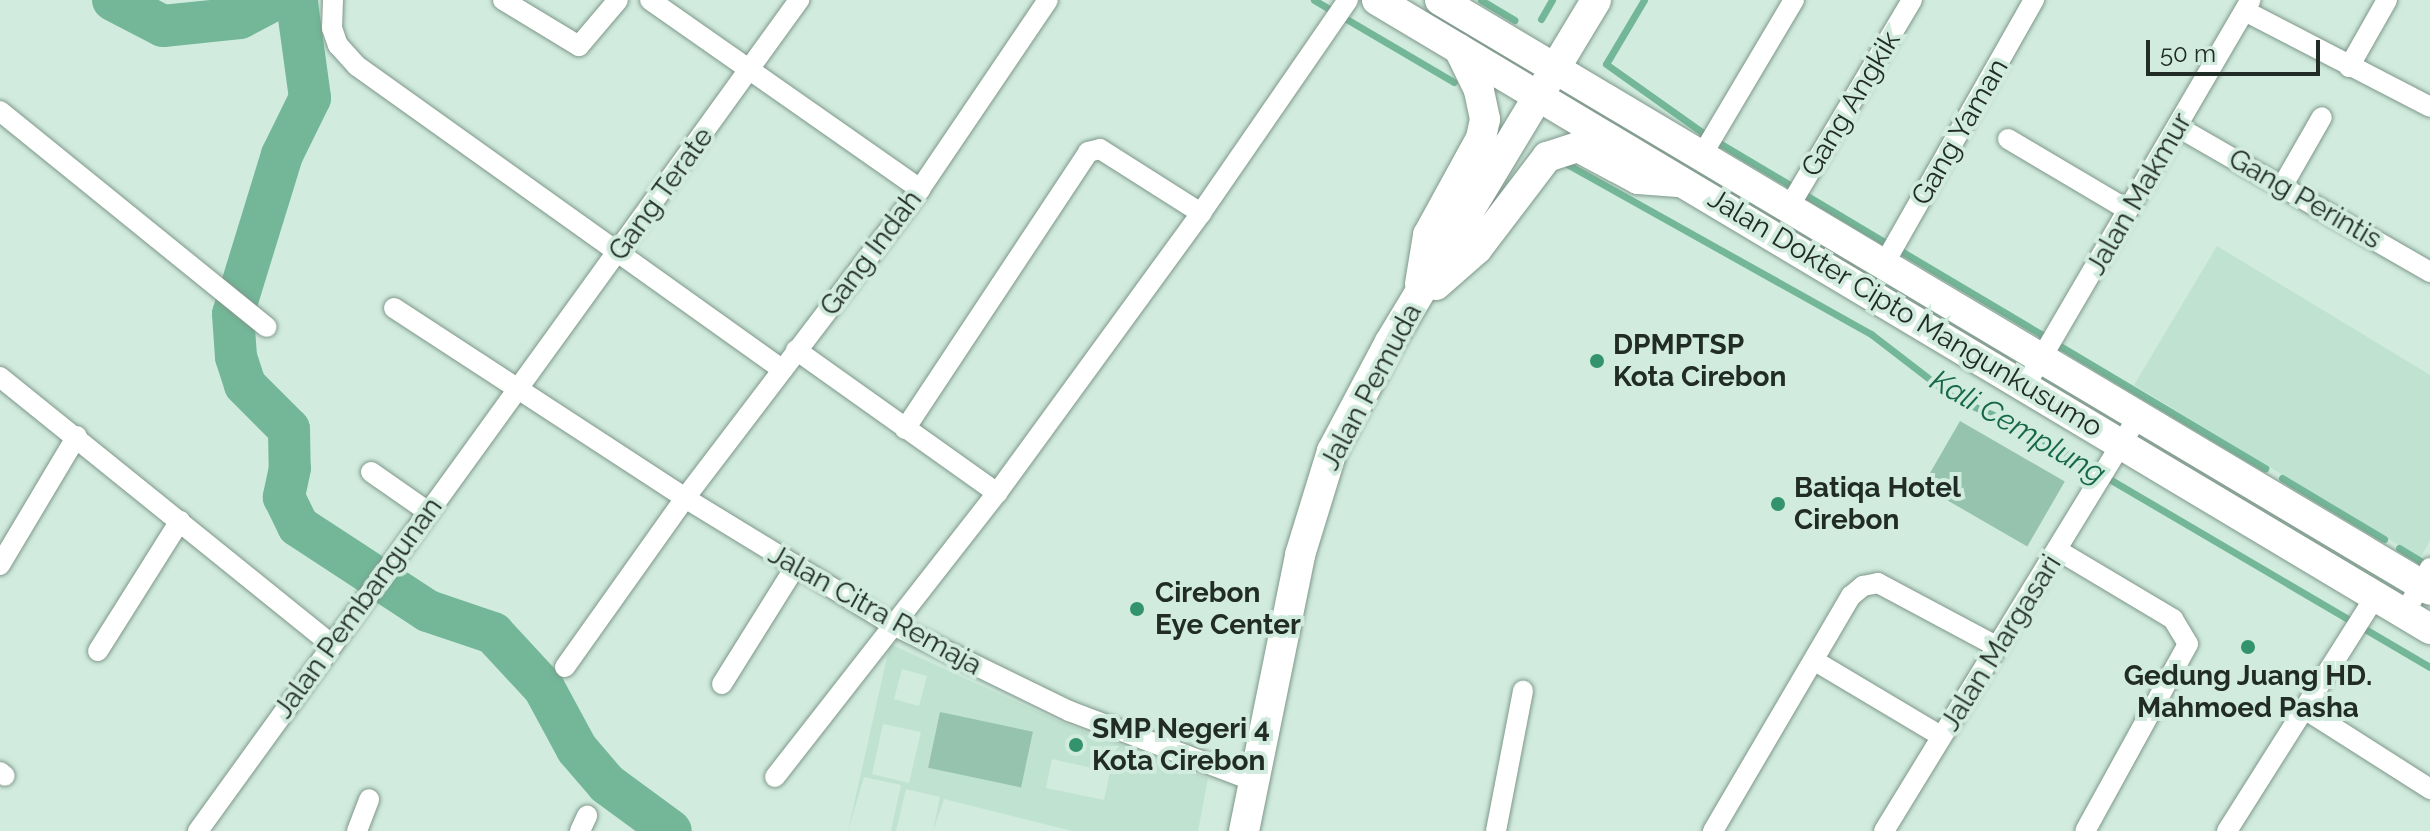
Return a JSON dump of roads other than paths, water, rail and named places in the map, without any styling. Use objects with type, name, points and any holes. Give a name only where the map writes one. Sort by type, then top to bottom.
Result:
[{"type":"main road","name":"Jalan Dokter Cipto Mangunkusumo","points":[[1377,0],[1462,56],[1685,181],[2025,386],[2118,449],[2370,605],[2417,622]]},
{"type":"main road","name":"Jalan Dokter Cipto Mangunkusumo","points":[[1440,0],[2138,416],[2427,581]]},
{"type":"main road","name":"Jalan Pemuda","points":[[1244,831],[1311,512],[1332,451],[1418,297],[1596,0]]},
{"type":"main road","points":[[1418,297],[1428,235],[1481,138],[1483,103],[1462,56]]},
{"type":"main road","points":[[1418,297],[1477,249],[1540,162],[1574,147],[1638,179],[1659,184],[1685,181]]},
{"type":"street","points":[[333,0],[332,28],[338,45],[357,66],[616,254],[783,370]]},
{"type":"street","points":[[503,0],[579,46],[618,0]]},
{"type":"street","points":[[650,0],[750,73],[920,189]]},
{"type":"street","name":"Gang Terate","points":[[522,389],[616,254],[750,73],[799,0]]},
{"type":"street","name":"Gang Indah","points":[[565,667],[685,498],[920,189],[1048,0]]},
{"type":"street","points":[[775,777],[997,493],[1201,213],[1348,0]]},
{"type":"street","points":[[1702,155],[1794,0]]},
{"type":"street","name":"Gang Angkik","points":[[1789,207],[1912,0]]},
{"type":"street","name":"Gang Yaman","points":[[1884,264],[2034,0]]},
{"type":"street","points":[[2349,67],[2387,0]]},
{"type":"street","points":[[2248,6],[2349,67],[2430,107]]},
{"type":"street","name":"Jalan Makmur","points":[[2025,386],[2248,6]]},
{"type":"street","points":[[0,111],[267,327]]},
{"type":"street","points":[[2283,185],[2322,117]]},
{"type":"street","name":"Gang Perintis","points":[[2178,127],[2430,272]]},
{"type":"street","points":[[2008,139],[2128,210]]},
{"type":"street","points":[[905,429],[1088,152],[1100,149],[1201,213]]},
{"type":"street","name":"Jalan Citra Remaja","points":[[394,308],[685,498],[895,626],[1069,711],[1254,781]]},
{"type":"street","points":[[796,350],[997,493]]},
{"type":"street","points":[[0,377],[77,436],[332,645]]},
{"type":"street","name":"Jalan Pembangunan","points":[[198,831],[427,511],[522,389]]},
{"type":"street","name":"Jalan Margasari","points":[[1884,831],[1996,646],[2059,551],[2138,416]]},
{"type":"street","points":[[0,565],[77,436]]},
{"type":"street","points":[[371,472],[427,511]]},
{"type":"street","points":[[98,651],[180,521]]},
{"type":"street","points":[[2059,551],[2173,619],[2188,644],[2187,654],[2085,831]]},
{"type":"street","points":[[722,684],[795,567]]},
{"type":"street","points":[[2417,622],[2427,581]]},
{"type":"street","points":[[1713,831],[1851,596],[1870,583],[1878,583],[1996,646]]},
{"type":"street","points":[[2227,831],[2370,605]]},
{"type":"street","points":[[1815,661],[1941,736]]},
{"type":"street","points":[[1496,831],[1523,691]]},
{"type":"street","points":[[2303,708],[2430,789]]},
{"type":"street","points":[[357,831],[369,799]]},
{"type":"waterway","name":"Kali Cemplung","points":[[113,0],[163,26],[240,18],[274,0]]},
{"type":"waterway","name":"Kali Cemplung","points":[[291,0],[297,3],[310,98],[282,155],[233,314],[236,357],[245,385],[289,429],[290,468],[284,497],[298,526],[428,611],[493,633],[544,688],[577,749],[607,784],[671,831]]},
{"type":"waterway","points":[[1314,0],[1454,82]]},
{"type":"waterway","points":[[1481,0],[1514,20]]},
{"type":"waterway","points":[[1541,19],[1552,0]]},
{"type":"waterway","points":[[1644,0],[1606,64],[1703,133]]},
{"type":"waterway","points":[[1716,141],[1795,188]]},
{"type":"waterway","name":"Kali Cemplung","points":[[1565,163],[1871,334],[1954,398],[2019,426],[2430,667]]},
{"type":"waterway","points":[[1804,194],[1888,244]]},
{"type":"waterway","points":[[1901,251],[2049,339]]},
{"type":"waterway","points":[[2060,346],[2265,468]]},
{"type":"waterway","points":[[2282,478],[2384,539]]},
{"type":"waterway","points":[[2399,548],[2424,563]]},
{"type":"place","name":"DPMPTSP Kota Cirebon","points":[[1597,361]]},
{"type":"place","name":"Batiqa Hotel Cirebon","points":[[1778,504]]},
{"type":"place","name":"Cirebon Eye Center","points":[[1137,609]]},
{"type":"place","name":"Gedung Juang HD. Mahmoed Pasha","points":[[2248,647]]},
{"type":"place","name":"SMP Negeri 4 Kota Cirebon","points":[[1076,745]]}]
